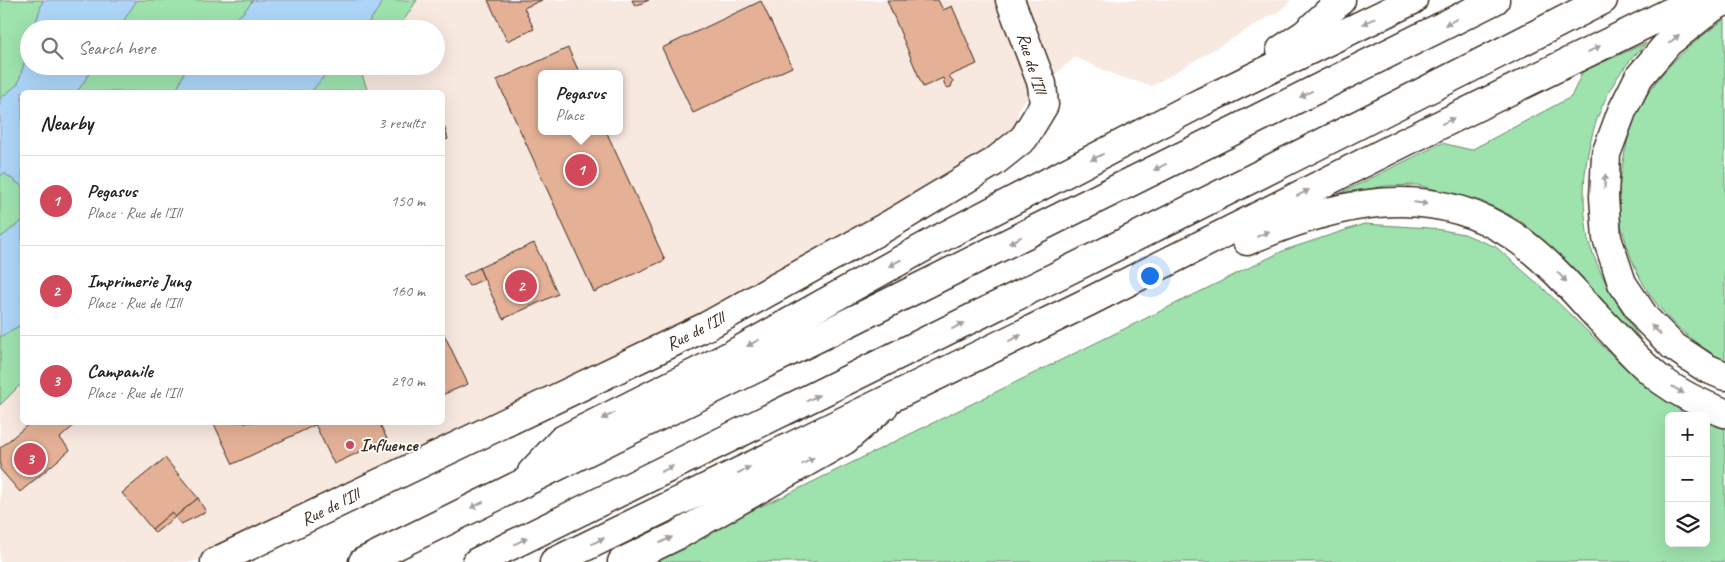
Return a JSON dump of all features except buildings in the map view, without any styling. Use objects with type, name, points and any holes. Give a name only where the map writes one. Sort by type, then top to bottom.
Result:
[{"type":"main road","name":"Rue de l'Ill","points":[[215,562],[707,326],[889,225],[994,162],[1024,138],[1044,105],[1042,84],[1010,0]]},
{"type":"main road","points":[[1202,102],[1305,34],[1341,0]]},
{"type":"main road","points":[[521,484],[562,440],[731,355],[937,240],[1202,102],[1413,0]]},
{"type":"main road","points":[[363,562],[876,309],[1495,0]]},
{"type":"main road","points":[[477,562],[908,351],[1370,120],[1603,0]]},
{"type":"main road","points":[[554,562],[1088,302],[1405,142],[1695,0]]},
{"type":"main road","points":[[1725,1],[1712,8],[1669,42],[1638,76],[1622,111],[1606,154],[1604,197],[1607,238],[1622,283],[1646,320],[1673,346],[1706,368],[1725,376]]},
{"type":"main road","points":[[1088,302],[1175,275],[1281,226],[1318,214],[1347,206],[1382,202],[1420,202],[1455,209],[1487,221],[1512,235],[1553,268],[1626,347],[1662,380],[1704,406],[1725,413]]},
{"type":"main road","points":[[622,562],[678,535],[845,440],[892,398]]},
{"type":"shaded area","points":[[417,0],[1291,0],[1282,9],[1152,86],[1120,77],[1075,57],[1020,105],[1014,132],[993,151],[725,314],[193,562],[0,562],[0,405],[20,385],[20,425],[445,425],[445,90],[367,90],[362,75],[445,75],[445,20],[404,20]]},
{"type":"green space","points":[[0,0],[43,0],[37,20],[20,20],[21,75],[18,84],[0,99]]},
{"type":"green space","points":[[137,0],[253,0],[244,12],[234,20],[124,20]]},
{"type":"green space","points":[[384,0],[417,0],[404,20],[370,20]]},
{"type":"green space","points":[[1725,19],[1725,361],[1707,350],[1676,326],[1651,296],[1641,280],[1626,242],[1620,220],[1619,204],[1620,180],[1626,149],[1639,108],[1659,77],[1669,66],[1701,37]]},
{"type":"green space","points":[[1646,43],[1621,72],[1602,107],[1590,145],[1584,185],[1584,205],[1589,243],[1599,269],[1612,294],[1641,340],[1548,244],[1518,219],[1481,201],[1417,185],[1385,186],[1337,195],[1442,143],[1471,150],[1571,97],[1583,71]]},
{"type":"green space","points":[[88,75],[183,75],[177,90],[78,90]]},
{"type":"green space","points":[[325,75],[362,75],[367,90],[313,90]]},
{"type":"green space","points":[[4,173],[20,185],[20,223],[0,238],[0,176]]},
{"type":"green space","points":[[1364,224],[1430,228],[1464,234],[1496,247],[1544,289],[1621,364],[1682,412],[1665,412],[1665,547],[1710,547],[1710,424],[1725,429],[1725,562],[638,562],[786,495],[1285,250]]},
{"type":"green space","points":[[20,325],[20,385],[0,405],[0,337]]},
{"type":"water","points":[[43,0],[137,0],[124,20],[37,20]]},
{"type":"water","points":[[253,0],[384,0],[370,20],[234,20],[244,12]]},
{"type":"water","points":[[21,75],[88,75],[78,90],[20,90],[20,185],[4,173],[0,176],[0,99],[18,84]]},
{"type":"water","points":[[183,75],[325,75],[313,90],[177,90]]},
{"type":"water","points":[[20,223],[20,325],[0,337],[0,238]]},
{"type":"place","name":"Pegasus","points":[[581,170]]},
{"type":"place","name":"Imprimerie Jung","points":[[521,286]]},
{"type":"place","name":"Influence","points":[[350,445]]},
{"type":"place","name":"Campanile","points":[[30,459]]}]
